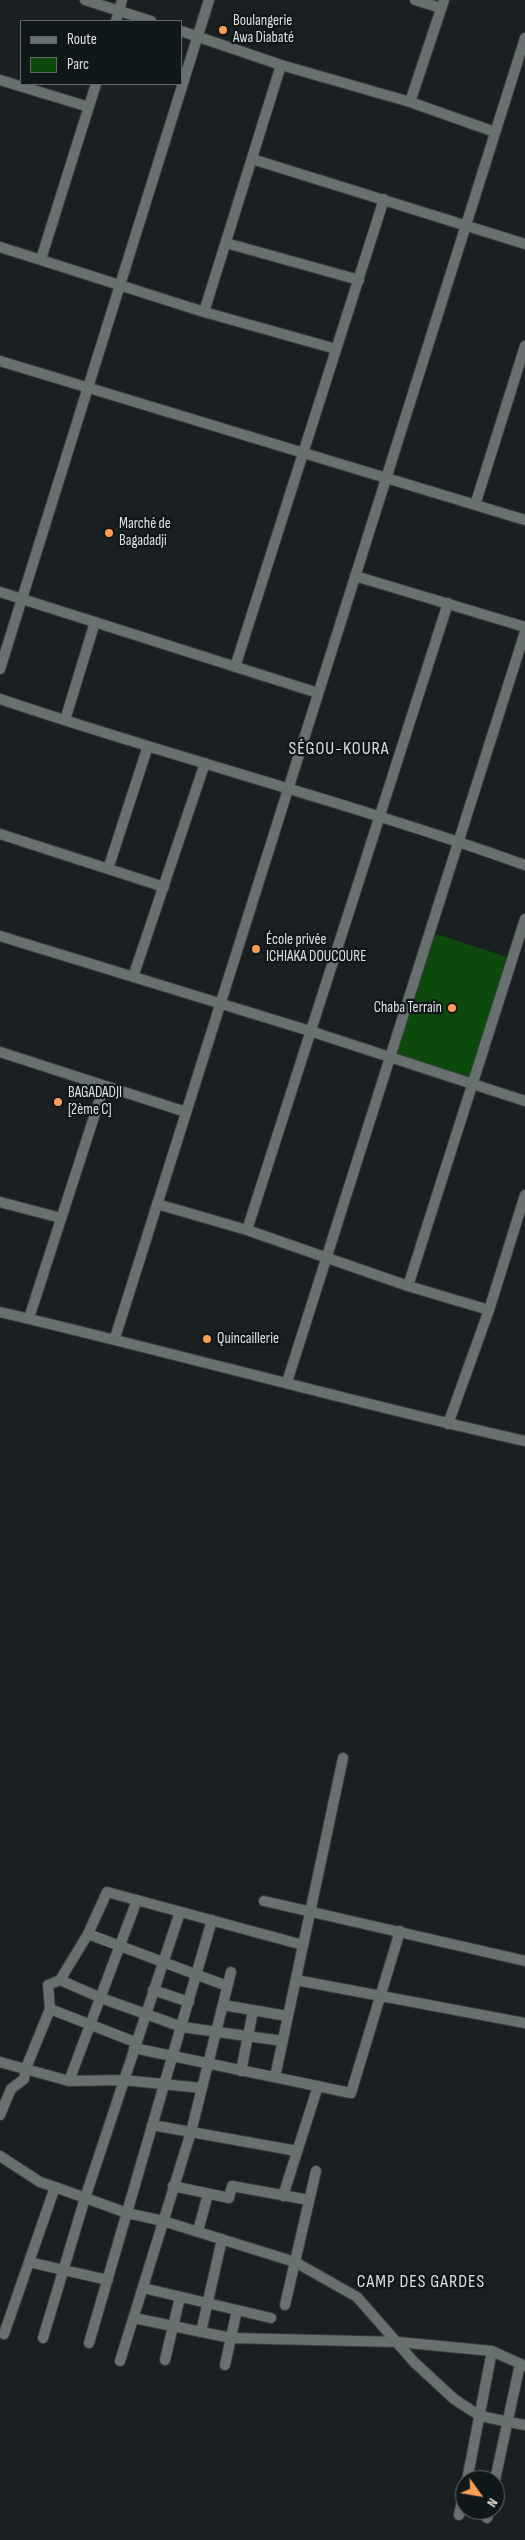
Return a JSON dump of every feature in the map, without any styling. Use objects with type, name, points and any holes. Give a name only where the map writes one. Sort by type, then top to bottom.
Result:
[{"type":"street","points":[[85,0],[117,16],[144,20]]},
{"type":"street","points":[[117,16],[122,0]]},
{"type":"street","points":[[0,669],[209,0]]},
{"type":"street","points":[[410,102],[442,4],[415,0]]},
{"type":"street","points":[[182,31],[281,65],[410,102],[495,132]]},
{"type":"street","points":[[115,1338],[525,38]]},
{"type":"street","points":[[204,312],[281,65]]},
{"type":"street","points":[[0,80],[89,107]]},
{"type":"street","points":[[41,259],[96,85]]},
{"type":"street","points":[[252,159],[525,244]]},
{"type":"street","points":[[235,667],[384,199]]},
{"type":"street","points":[[226,243],[359,280]]},
{"type":"street","points":[[0,247],[204,312],[336,349]]},
{"type":"street","points":[[475,505],[525,346]]},
{"type":"street","points":[[0,361],[525,520]]},
{"type":"street","points":[[355,576],[525,627]]},
{"type":"street","points":[[0,592],[318,693]]},
{"type":"street","points":[[247,1230],[448,603]]},
{"type":"street","points":[[65,720],[95,622]]},
{"type":"street","points":[[288,1382],[525,632]]},
{"type":"street","points":[[0,699],[380,816],[525,864]]},
{"type":"street","points":[[108,869],[148,746]]},
{"type":"street","points":[[133,977],[205,763]]},
{"type":"street","points":[[0,834],[164,887]]},
{"type":"street","points":[[408,1286],[525,919]]},
{"type":"street","points":[[0,936],[310,1031],[525,1101]]},
{"type":"street","points":[[0,1052],[186,1112]]},
{"type":"street","points":[[29,1318],[104,1086]]},
{"type":"street","points":[[448,1424],[489,1310],[525,1195]]},
{"type":"street","points":[[0,1202],[61,1218]]},
{"type":"street","points":[[157,1204],[247,1230],[328,1256],[408,1286],[489,1310]]},
{"type":"street","points":[[0,1312],[115,1338],[448,1424],[525,1441]]},
{"type":"street","points":[[275,2077],[343,1758]]},
{"type":"street","points":[[0,2115],[11,2089],[24,2079],[26,2068],[50,2009],[48,1985],[60,1980],[88,1934],[107,1892],[303,1945]]},
{"type":"street","points":[[69,2081],[137,1900]]},
{"type":"street","points":[[264,1901],[525,1961]]},
{"type":"street","points":[[44,2338],[85,2198],[134,2045],[180,1912]]},
{"type":"street","points":[[89,2343],[212,1920]]},
{"type":"street","points":[[50,2009],[91,2023],[134,2045],[173,2056],[351,2093],[400,1931]]},
{"type":"street","points":[[88,1934],[227,1986]]},
{"type":"street","points":[[120,2361],[190,2132],[231,1972]]},
{"type":"street","points":[[60,1980],[145,2015],[182,2027],[283,2041]]},
{"type":"street","points":[[296,1980],[525,2023]]},
{"type":"street","points":[[153,1990],[189,2002]]},
{"type":"street","points":[[223,2005],[288,2016]]},
{"type":"street","points":[[241,2071],[253,2011]]},
{"type":"street","points":[[0,2062],[69,2081],[123,2080],[202,2088]]},
{"type":"street","points":[[283,2196],[318,2086]]},
{"type":"street","points":[[152,2125],[297,2151]]},
{"type":"street","points":[[0,2156],[40,2182],[127,2213],[198,2231],[295,2262],[357,2297],[414,2362],[454,2398],[480,2416],[525,2425]]},
{"type":"street","points":[[285,2305],[316,2171]]},
{"type":"street","points":[[173,2186],[229,2198],[232,2186],[309,2200]]},
{"type":"street","points":[[4,2334],[55,2187]]},
{"type":"street","points":[[198,2231],[208,2194]]},
{"type":"street","points":[[201,2332],[222,2239]]},
{"type":"street","points":[[29,2262],[108,2280]]},
{"type":"street","points":[[142,2288],[271,2318]]},
{"type":"street","points":[[165,2360],[180,2297]]},
{"type":"street","points":[[225,2365],[237,2310]]},
{"type":"street","points":[[134,2318],[231,2338],[398,2342],[492,2351],[522,2365],[507,2421],[497,2470]]},
{"type":"street","points":[[469,2470],[492,2351]]},
{"type":"green space","name":"Chaba Terrain","points":[[430,932],[513,959],[473,1083],[391,1057]]},
{"type":"place","name":"Boulangerie Awa Diabaté","points":[[223,30]]},
{"type":"place","name":"Marché de Bagadadji","points":[[109,533]]},
{"type":"place","name":"École privée ICHIAKA DOUCOURE","points":[[256,949]]},
{"type":"place","name":"Chaba Terrain","points":[[452,1008]]},
{"type":"place","name":"BAGADADJI [2ème C]","points":[[58,1102]]},
{"type":"place","name":"Quincaillerie","points":[[207,1339]]},
{"type":"district","name":"SÉGOU-KOURA","points":[[339,749]]},
{"type":"district","name":"CAMP DES GARDES","points":[[421,2282]]}]
